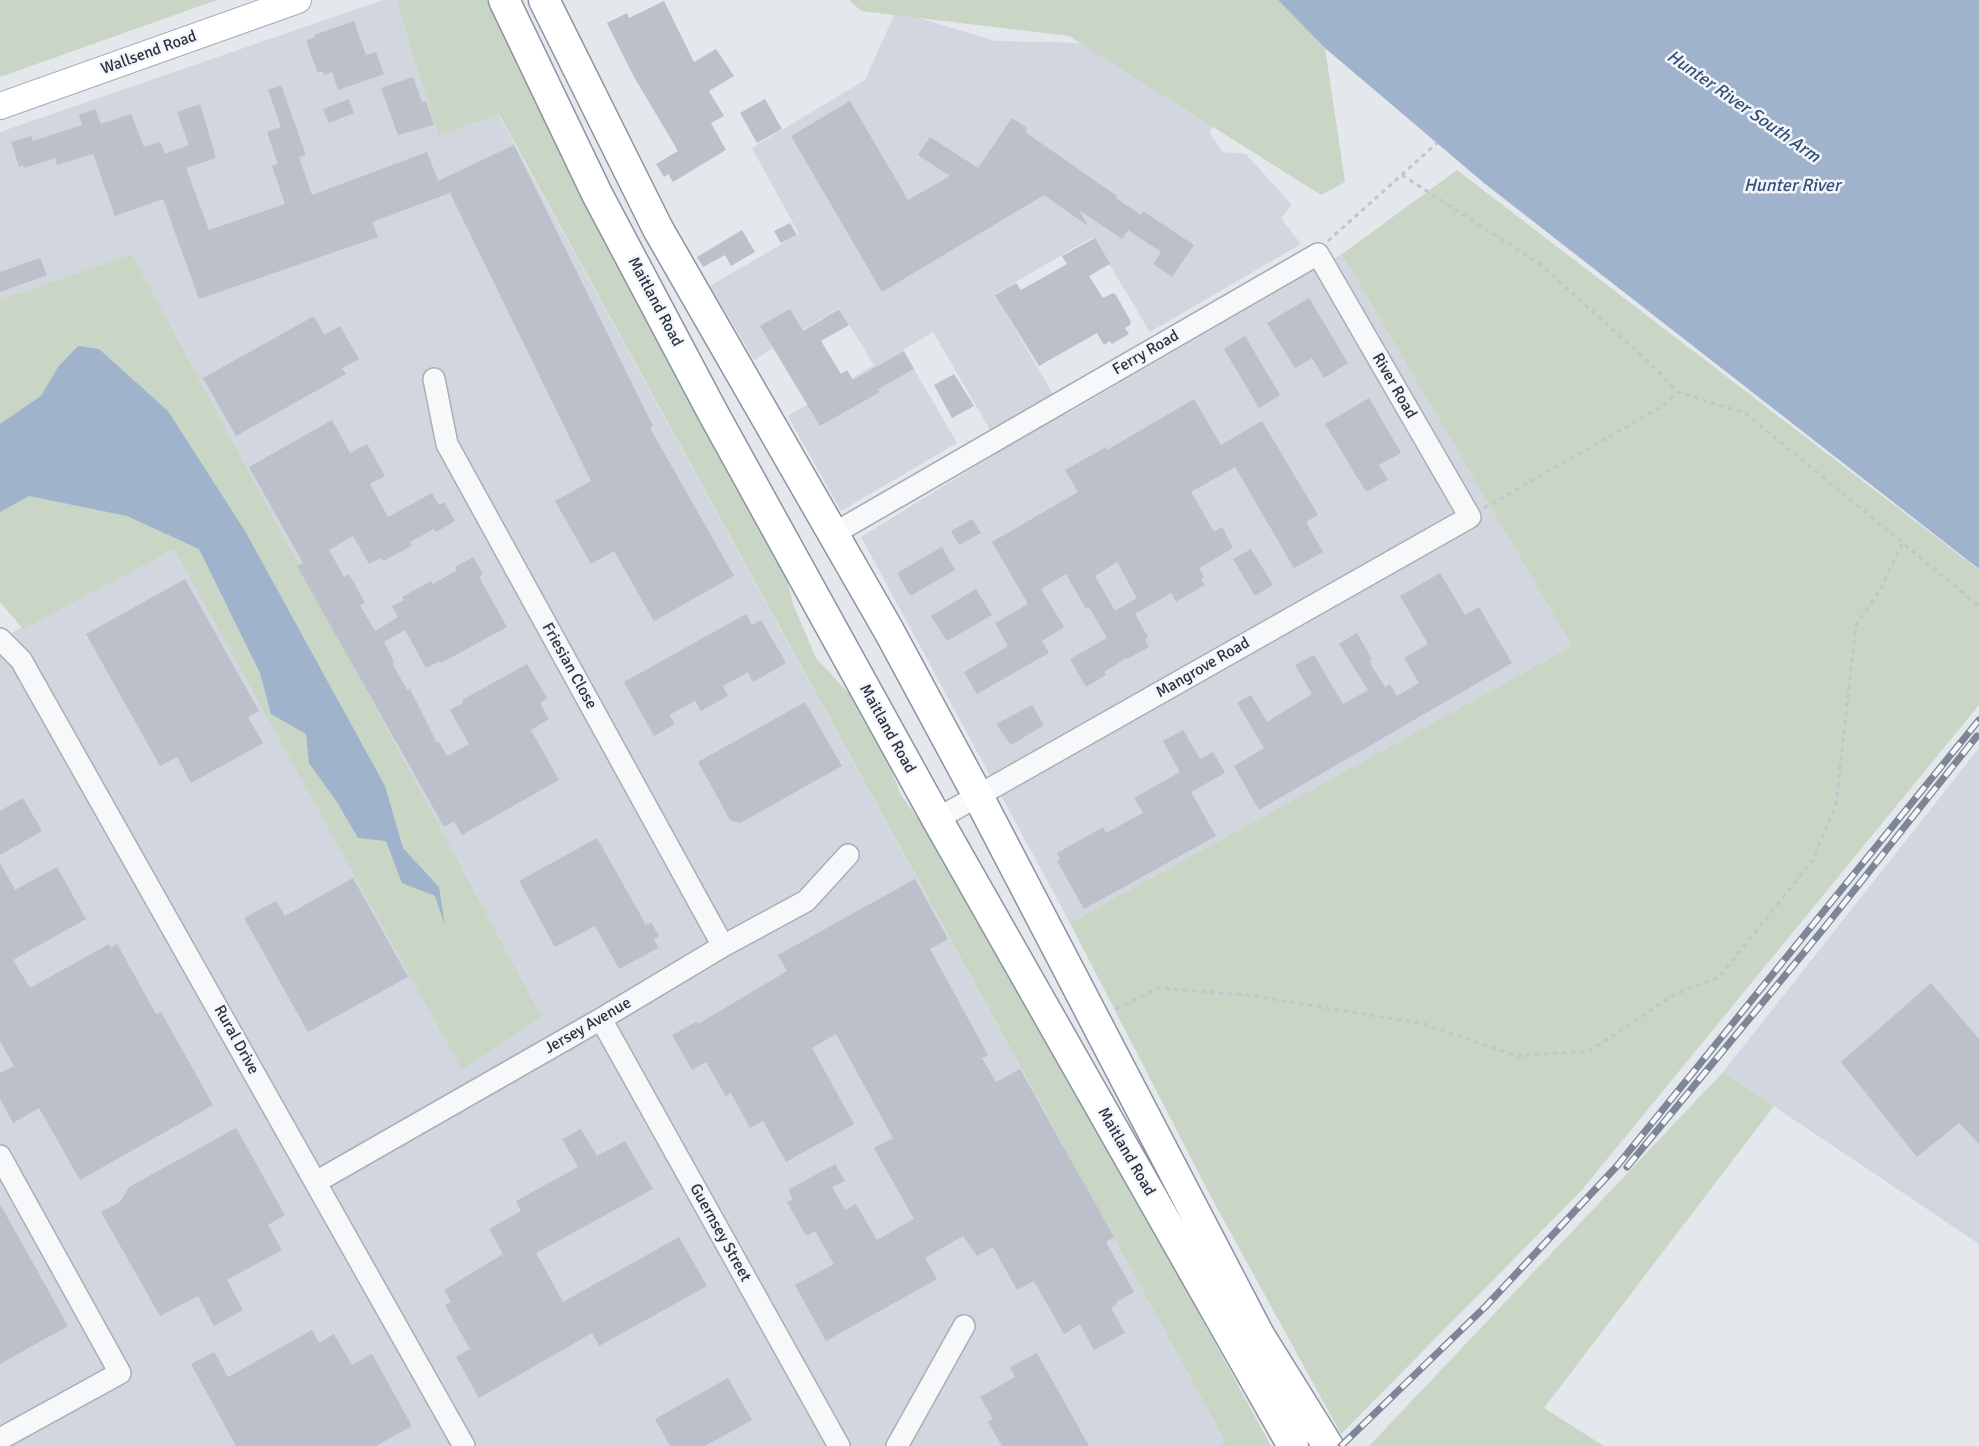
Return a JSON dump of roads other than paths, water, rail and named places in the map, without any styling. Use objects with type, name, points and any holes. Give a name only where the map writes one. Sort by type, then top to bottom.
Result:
[{"type":"highway","name":"Maitland Road","points":[[504,0],[597,194],[713,412],[937,819],[1286,1435]]},
{"type":"highway","name":"Maitland Road","points":[[544,0],[658,230],[889,631],[1095,1019],[1258,1335],[1328,1446]]},
{"type":"main road","name":"Wallsend Road","points":[[0,106],[298,0]]},
{"type":"street","name":"Ferry Road","points":[[833,534],[1318,254]]},
{"type":"street","name":"River Road","points":[[1318,254],[1470,517]]},
{"type":"street","name":"Friesian Close","points":[[434,379],[447,444],[723,946]]},
{"type":"street","name":"Mangrove Road","points":[[937,819],[1470,517]]},
{"type":"street","name":"Rural Drive","points":[[0,639],[21,660],[464,1446]]},
{"type":"street","name":"Jersey Avenue","points":[[316,1182],[601,1019],[723,946],[806,901],[848,855]]},
{"type":"street","name":"Guernsey Street","points":[[601,1019],[839,1446]]},
{"type":"street","points":[[0,1156],[120,1373],[0,1438]]},
{"type":"street","points":[[897,1446],[964,1326]]},
{"type":"water","name":"Hunter River","points":[[1278,0],[1979,0],[1979,569],[1484,183],[1325,48]]},
{"type":"water","points":[[78,346],[99,349],[168,411],[245,531],[385,786],[403,848],[439,887],[445,926],[435,896],[402,883],[386,841],[358,838],[337,802],[309,763],[306,734],[271,714],[260,673],[199,549],[127,516],[29,496],[0,512],[0,424],[41,396],[58,367]]},
{"type":"railway","points":[[1341,1446],[1486,1306],[1617,1166],[1979,720]]},
{"type":"railway","points":[[1627,1167],[1825,927],[1977,736]]},
{"type":"water label","name":"Hunter River South Arm","points":[[1743,107]]}]
